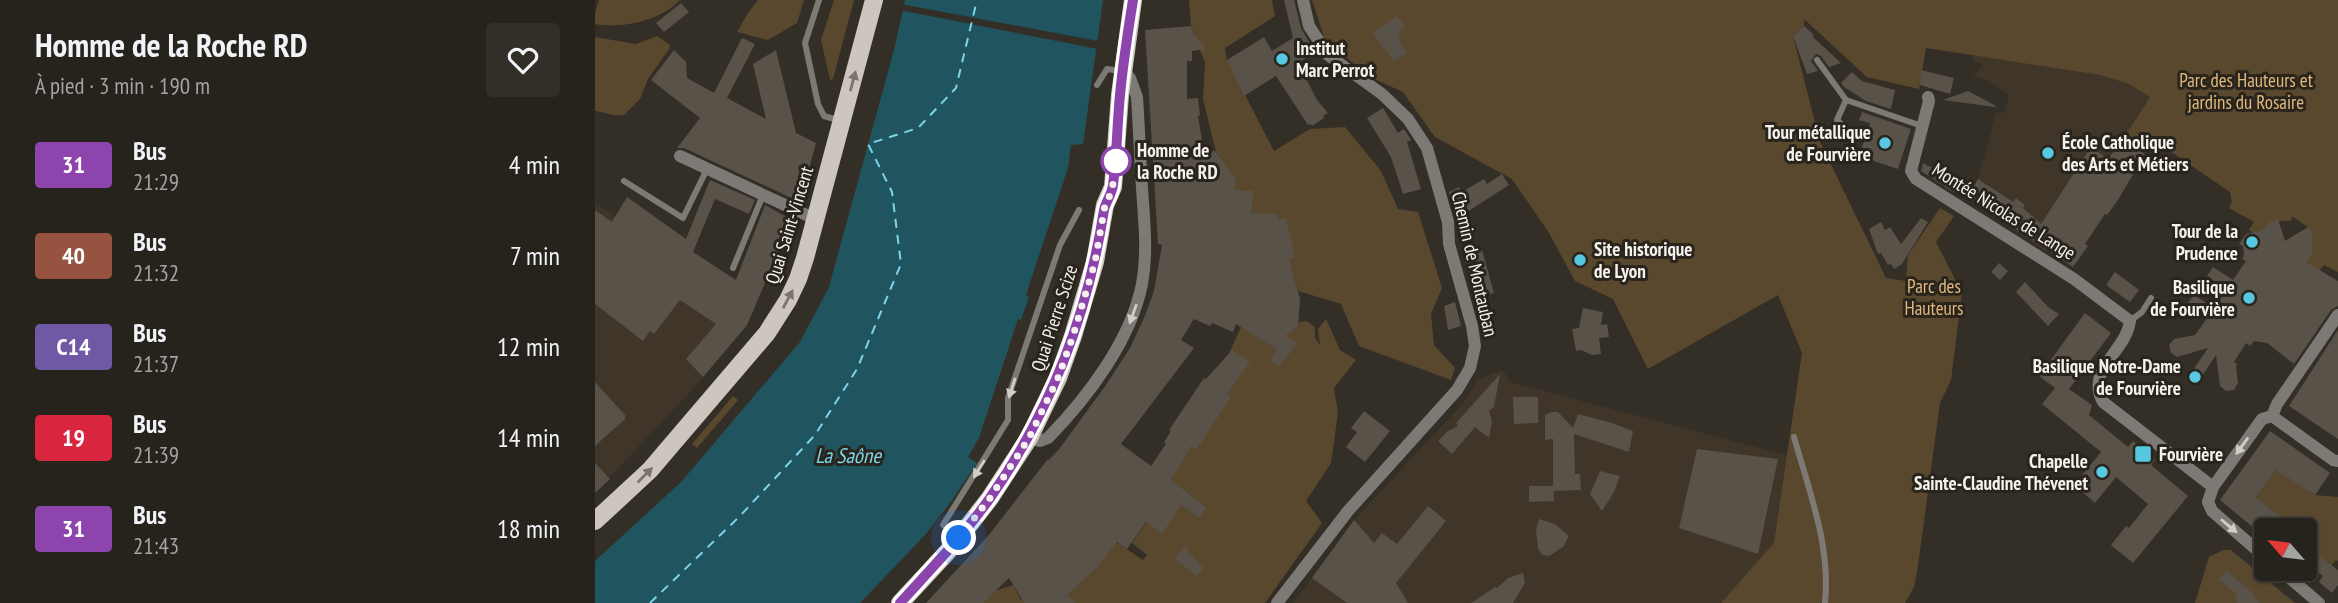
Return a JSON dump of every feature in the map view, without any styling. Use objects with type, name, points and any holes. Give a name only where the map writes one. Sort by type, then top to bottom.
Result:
[{"type":"main road","name":"Quai Saint-Vincent","points":[[595,521],[650,470],[767,333],[798,279],[874,0]]},
{"type":"main road","name":"Quai Pierre Scize","points":[[900,603],[959,538],[990,498],[1029,438],[1058,378],[1095,262],[1105,205],[1113,187],[1123,71],[1133,0]]},
{"type":"street","name":"Chemin de Montauban","points":[[1277,603],[1348,511],[1457,390],[1470,368],[1475,346],[1472,326],[1448,244],[1448,222],[1427,148],[1408,119],[1382,94],[1328,55],[1309,26],[1303,0]]},
{"type":"street","points":[[1029,438],[1040,441],[1048,438],[1115,353],[1134,314],[1142,284],[1145,218],[1137,97],[1130,78],[1123,71]]},
{"type":"street","name":"Montée Nicolas de Lange","points":[[1928,97],[1911,171],[1916,179],[2063,271],[2130,327]]},
{"type":"street","points":[[680,156],[815,219]]},
{"type":"street","points":[[2274,418],[2277,404],[2338,315]]},
{"type":"street","points":[[2130,327],[2099,375],[2097,391],[2103,402],[2213,486]]},
{"type":"street","points":[[2254,548],[2211,511],[2209,502],[2213,486],[2262,419],[2274,418],[2338,461]]},
{"type":"street","points":[[2293,581],[2319,603]]},
{"type":"lane","points":[[819,0],[805,43],[818,104],[824,116],[842,121]]},
{"type":"lane","points":[[1817,60],[1846,100],[1922,126]]},
{"type":"lane","points":[[1097,85],[1107,69],[1123,71]]},
{"type":"lane","points":[[1846,100],[1836,120],[1857,139]]},
{"type":"lane","points":[[624,181],[683,218],[707,169]]},
{"type":"lane","points":[[733,268],[763,195]]},
{"type":"lane","points":[[959,538],[943,525],[1008,420],[1008,398],[1060,245],[1079,210]]},
{"type":"lane","points":[[2130,327],[2151,298]]},
{"type":"lane","points":[[1794,437],[1826,553],[1828,578],[1825,603]]},
{"type":"shaded area","name":"École Catholique des Arts et Métiers","points":[[1973,54],[2100,75],[2129,84],[2150,96],[2123,139],[2100,168],[2095,181],[2048,253],[1967,198],[1978,179],[1996,113],[2005,112],[2009,95],[1989,81],[1973,76],[1984,64],[1972,62]]},
{"type":"shaded area","points":[[595,203],[755,309],[747,325],[693,389],[595,493]]},
{"type":"shaded area","points":[[1503,370],[1510,382],[1809,461],[1813,603],[1293,603],[1354,520],[1462,404],[1478,379]]},
{"type":"green space","points":[[599,0],[680,0],[662,13],[640,22],[606,25],[595,24]]},
{"type":"green space","points":[[758,0],[804,0],[797,23],[768,40],[737,32]]},
{"type":"green space","points":[[834,0],[854,0],[833,79],[830,80],[821,40]]},
{"type":"green space","points":[[1189,0],[1272,0],[1275,16],[1225,48],[1227,60],[1274,151],[1310,129],[1345,127],[1381,171],[1398,209],[1418,212],[1442,288],[1431,314],[1434,345],[1455,368],[1451,380],[1359,346],[1341,304],[1298,291],[1277,220],[1250,215],[1216,152],[1203,99],[1205,63],[1191,26]]},
{"type":"green space","points":[[1312,0],[2338,0],[2338,272],[2324,265],[2316,275],[2300,264],[2312,243],[2309,228],[2295,218],[2292,217],[2291,221],[2279,221],[2262,238],[2249,230],[2254,222],[2229,208],[2232,202],[2230,192],[2158,143],[2147,145],[2146,148],[2126,134],[2150,97],[2129,84],[2100,75],[1926,48],[1919,89],[1867,77],[1804,19],[1804,26],[1793,36],[1820,142],[1886,278],[1906,281],[1908,255],[1940,208],[1954,216],[1936,242],[1962,293],[1951,380],[1940,403],[1917,573],[1914,587],[1905,603],[1721,603],[1774,543],[1802,353],[1778,295],[1648,369],[1613,299],[1575,281],[1549,233],[1512,179],[1435,137],[1403,92],[1370,77],[1325,40]]},
{"type":"green space","points":[[657,36],[670,45],[669,49],[648,79],[640,99],[624,115],[595,111],[595,37],[636,44]]},
{"type":"green space","points":[[1326,319],[1340,350],[1356,360],[1334,388],[1338,413],[1331,463],[1306,501],[1322,523],[1265,603],[1062,603],[1064,592],[1112,544],[1118,543],[1143,560],[1147,555],[1132,543],[1169,490],[1241,327],[1276,333],[1281,325],[1294,330],[1299,322],[1307,321],[1315,327],[1315,338],[1320,345],[1318,329]],"holes":[[[1189,494],[1207,508],[1200,518],[1182,505]]]},
{"type":"green space","points":[[733,396],[738,400],[697,448],[692,444]]},
{"type":"green space","points":[[2277,468],[2315,495],[2338,497],[2338,561],[2332,565],[2317,554],[2317,518],[2282,518],[2256,497]]},
{"type":"green space","points":[[2223,550],[2231,550],[2254,569],[2254,581],[2268,581],[2295,603],[2195,603],[2209,557]]},
{"type":"green space","points":[[1013,585],[1021,600],[1029,596],[1032,603],[972,603],[995,591]]},
{"type":"water","name":"La Saône","points":[[905,0],[1103,0],[1083,144],[1071,145],[1068,168],[1026,295],[1029,297],[1021,320],[1018,319],[979,438],[968,457],[977,463],[925,535],[860,603],[595,603],[595,561],[681,482],[800,342],[829,287],[895,46]]},
{"type":"pier","points":[[901,4],[1098,41],[1098,49],[899,10]]},
{"type":"building","points":[[1284,0],[1294,0],[1301,28],[1315,52],[1298,63],[1317,100],[1328,113],[1312,126],[1308,125],[1276,76],[1244,96],[1227,60],[1264,37],[1272,51],[1293,38]]},
{"type":"building","points":[[681,3],[689,12],[664,32],[656,23]]},
{"type":"building","points":[[1397,16],[1405,27],[1400,30],[1399,40],[1407,53],[1394,61],[1372,33]]},
{"type":"building","points":[[1191,26],[1194,35],[1206,49],[1192,51],[1192,61],[1187,61],[1187,99],[1198,98],[1204,152],[1215,151],[1235,178],[1235,190],[1253,191],[1251,213],[1277,214],[1278,219],[1286,219],[1295,258],[1289,259],[1300,299],[1298,327],[1285,336],[1297,343],[1280,366],[1270,361],[1277,349],[1236,324],[1233,332],[1194,319],[1181,340],[1194,348],[1121,444],[1151,466],[1166,444],[1164,442],[1171,431],[1169,430],[1204,378],[1206,379],[1232,350],[1250,362],[1227,394],[1231,397],[1200,444],[1196,449],[1191,446],[1171,480],[1207,508],[1200,518],[1181,505],[1162,534],[1146,522],[1127,549],[1117,542],[1097,567],[1067,595],[1075,603],[1024,603],[1009,578],[983,603],[926,603],[988,536],[1048,459],[1060,448],[1130,348],[1144,318],[1154,291],[1162,245],[1158,244],[1145,30]]},
{"type":"building","points":[[1804,26],[1841,63],[1829,67],[1821,56],[1816,54],[1811,61],[1818,71],[1807,74],[1793,36]]},
{"type":"building","points":[[742,38],[755,44],[727,98],[766,119],[753,64],[776,50],[796,133],[816,143],[800,202],[684,148],[677,148],[700,118],[651,80],[674,50],[686,62],[687,78],[714,93]]},
{"type":"building","points":[[1921,70],[1954,78],[1950,94],[1920,85]]},
{"type":"building","points":[[1852,72],[1862,81],[1895,90],[1891,109],[1866,101],[1844,87],[1841,83]]},
{"type":"building","points":[[1968,91],[1996,106],[1943,100]]},
{"type":"building","points":[[1383,108],[1398,133],[1404,129],[1411,140],[1407,142],[1421,189],[1403,194],[1391,157],[1367,118]]},
{"type":"building","name":"Tour métallique de Fourvière","points":[[1862,112],[1911,129],[1898,169],[1859,156],[1870,123],[1859,120]]},
{"type":"building","points":[[2123,139],[2145,154],[2118,200],[2085,244],[2088,246],[2073,267],[1968,197],[1950,190],[1921,171],[1923,163],[1972,189],[1978,179],[2013,202],[2016,198],[2041,224],[2091,147],[2108,159]]},
{"type":"building","points":[[1502,174],[1509,185],[1456,219],[1449,192],[1459,187],[1462,192],[1484,179],[1487,184]]},
{"type":"building","points":[[710,180],[755,200],[749,214],[715,199],[693,252],[736,280],[765,205],[792,220],[747,325],[703,377],[686,359],[716,324],[680,300],[654,334],[650,331],[643,341],[595,304],[595,210],[612,222],[627,197],[686,239]]},
{"type":"building","points":[[1921,218],[1928,222],[1902,264],[1894,269],[1891,264],[1888,265],[1881,253],[1878,254],[1869,229],[1881,222],[1885,230],[1890,227],[1901,244]]},
{"type":"building","points":[[2278,219],[2285,241],[2308,227],[2312,232],[2312,254],[2306,262],[2338,281],[2338,306],[2331,310],[2294,364],[2267,343],[2254,341],[2250,346],[2246,343],[2234,362],[2237,364],[2238,383],[2234,390],[2226,391],[2220,386],[2216,355],[2198,382],[2189,376],[2208,348],[2177,357],[2171,353],[2169,345],[2174,339],[2195,335],[2208,317],[2188,303],[2194,295],[2214,308],[2227,289],[2207,276],[2213,267],[2233,280],[2246,261],[2242,259],[2243,246],[2239,244],[2246,234],[2263,230],[2267,224]]},
{"type":"building","points":[[1482,250],[1494,293],[1477,298],[1464,255]]},
{"type":"building","points":[[1999,263],[2008,271],[2000,280],[1991,272]]},
{"type":"building","points":[[2115,272],[2139,290],[2130,302],[2106,285]]},
{"type":"building","points":[[2025,282],[2048,307],[2059,314],[2048,326],[2016,292]]},
{"type":"building","points":[[1455,302],[1461,326],[1448,330],[1444,306]]},
{"type":"building","points":[[1583,308],[1603,312],[1601,325],[1607,324],[1609,337],[1599,338],[1601,354],[1576,351],[1572,329],[1579,328]]},
{"type":"building","points":[[2085,313],[2111,333],[2069,389],[2092,405],[2089,415],[2128,447],[2133,441],[2155,460],[2151,465],[2188,496],[2133,563],[2111,545],[2148,504],[2116,477],[2095,503],[2074,485],[2101,452],[2042,404],[2055,388],[2039,376]]},
{"type":"building","points":[[2338,330],[2338,439],[2289,406]]},
{"type":"building","points":[[1500,374],[1494,407],[1489,411],[1492,421],[1489,438],[1475,427],[1452,454],[1438,441],[1458,426],[1456,423]]},
{"type":"building","points":[[595,382],[625,415],[625,419],[595,446]]},
{"type":"building","points":[[1513,397],[1538,397],[1538,423],[1514,424]]},
{"type":"building","points":[[1364,411],[1390,431],[1365,462],[1346,447],[1357,432],[1351,428]]},
{"type":"building","points":[[1558,412],[1573,428],[1578,414],[1633,431],[1629,452],[1574,434],[1575,474],[1580,474],[1581,490],[1554,491],[1554,501],[1529,502],[1529,486],[1553,486],[1553,439],[1545,440],[1545,415]]},
{"type":"building","points":[[2270,431],[2330,473],[2315,495],[2276,470],[2256,497],[2282,518],[2254,518],[2254,528],[2220,500]]},
{"type":"building","points":[[1697,449],[1778,459],[1758,554],[1679,528]]},
{"type":"building","points":[[595,463],[610,479],[595,493]]},
{"type":"building","points":[[1600,471],[1620,476],[1602,511],[1590,494]]},
{"type":"building","points":[[1428,506],[1446,521],[1396,583],[1408,603],[1347,603],[1312,578],[1354,520],[1374,543],[1382,533],[1397,544]]},
{"type":"building","points":[[1539,519],[1555,524],[1569,536],[1563,547],[1549,556],[1542,555],[1538,549],[1536,530]]},
{"type":"building","points":[[1184,546],[1203,568],[1197,576],[1175,559]]},
{"type":"building","points":[[2317,553],[2338,570],[2338,585],[2332,593],[2319,582],[2323,576],[2317,571]]},
{"type":"building","points":[[2227,571],[2251,592],[2259,603],[2237,603],[2235,593],[2218,579]]},
{"type":"building","points":[[1523,573],[1525,583],[1513,603],[1471,603],[1497,588],[1508,578]]},
{"type":"ferry route","points":[[650,603],[740,516],[815,435],[857,369],[901,264],[892,192],[868,144],[918,128],[956,88],[977,0]]},
{"type":"bus line","name":"31","points":[[900,603],[952,547],[990,498],[1029,438],[1058,378],[1095,262],[1105,205],[1113,187],[1120,95],[1133,0]]},
{"type":"place","name":"Institut Marc Perrot","points":[[1282,59]]},
{"type":"place","name":"Tour métallique de Fourvière","points":[[1885,143]]},
{"type":"place","name":"École Catholique des Arts et Métiers","points":[[2048,153]]},
{"type":"place","name":"Homme de la Roche RD","points":[[1116,161]]},
{"type":"place","name":"Tour de la Prudence","points":[[2252,242]]},
{"type":"place","name":"Site historique de Lyon","points":[[1580,260]]},
{"type":"place","name":"Basilique de Fourvière","points":[[2249,298]]},
{"type":"place","name":"Basilique Notre-Dame de Fourvière","points":[[2195,377]]},
{"type":"place","name":"Fourvière","points":[[2143,454]]},
{"type":"place","name":"Chapelle Sainte-Claudine Thévenet","points":[[2102,472]]},
{"type":"route","points":[[959,538],[990,498],[1029,438],[1058,378],[1095,262],[1105,205],[1112,191],[1116,161]]},
{"type":"park label","name":"Parc des Hauteurs et jardins du Rosaire","points":[[2246,91]]},
{"type":"park label","name":"Parc des Hauteurs","points":[[1934,297]]}]
